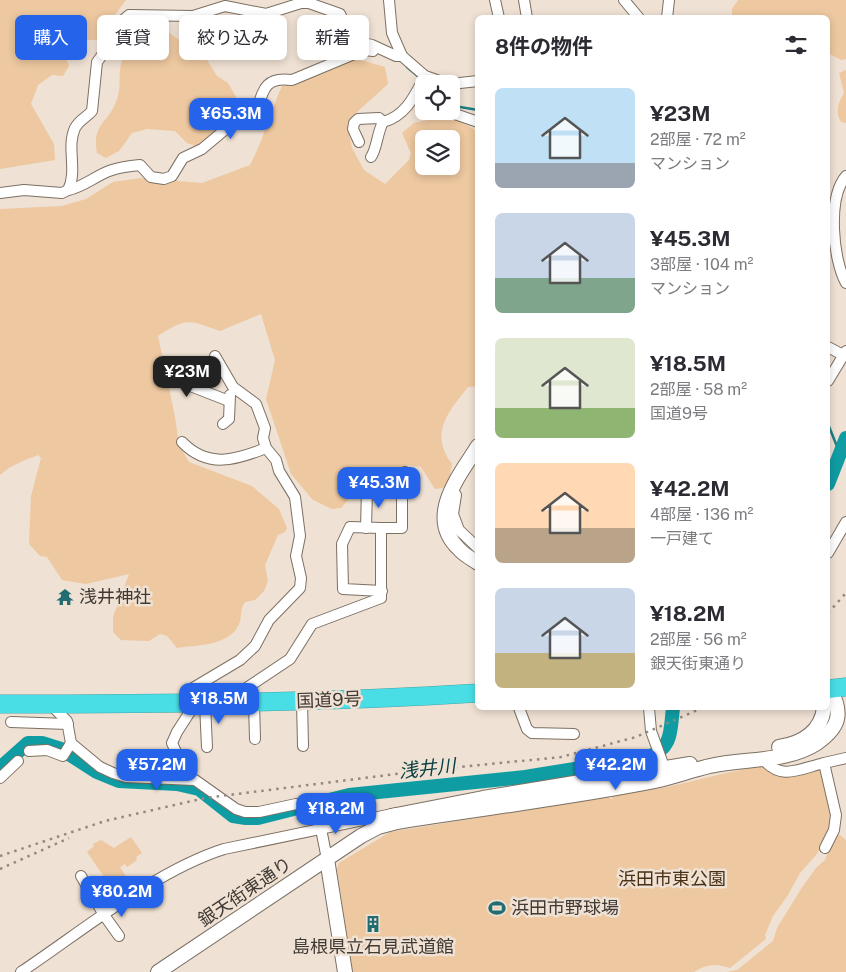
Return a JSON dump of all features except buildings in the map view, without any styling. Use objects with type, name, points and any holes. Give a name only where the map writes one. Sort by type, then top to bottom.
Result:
[{"type":"highway","name":"国道9号","points":[[0,704],[194,704],[475,693]]},
{"type":"street","points":[[389,0],[392,33],[402,56],[424,75]]},
{"type":"street","points":[[495,0],[498,15]]},
{"type":"street","points":[[524,0],[526,15]]},
{"type":"street","points":[[624,0],[636,15]]},
{"type":"street","points":[[667,15],[669,0]]},
{"type":"street","points":[[68,190],[71,182],[72,137],[79,121],[92,111],[96,62],[108,47],[117,25],[129,15],[193,16],[225,6],[266,14],[309,3],[340,14],[345,24],[344,32],[350,40],[372,45],[396,56],[402,56]]},
{"type":"street","points":[[0,193],[24,190],[62,193],[78,188],[113,169],[131,166],[142,166],[151,177],[167,178],[175,173],[183,158],[202,149],[232,123],[256,113],[260,97],[272,81],[279,78],[292,80],[364,50],[388,53]]},
{"type":"street","points":[[460,83],[475,81]]},
{"type":"street","points":[[383,122],[389,121],[413,101],[415,97]]},
{"type":"street","points":[[460,116],[475,121]]},
{"type":"street","points":[[359,142],[353,129],[354,123],[358,118],[379,118],[383,122]]},
{"type":"street","points":[[371,157],[374,153],[376,136],[383,122]]},
{"type":"street","points":[[846,176],[838,194],[835,253],[839,271],[846,283]]},
{"type":"street","points":[[830,348],[845,353],[830,377]]},
{"type":"street","points":[[208,747],[188,691],[240,660],[255,646],[269,620],[300,588],[301,578],[296,556],[300,536],[295,498],[279,471],[276,460],[266,448],[263,438],[265,428],[258,416],[256,404],[236,390],[215,356]]},
{"type":"street","points":[[169,362],[193,387],[229,401]]},
{"type":"street","points":[[223,424],[229,419],[230,395],[236,390]]},
{"type":"street","points":[[182,442],[202,456],[229,461],[266,448]]},
{"type":"street","points":[[475,451],[452,489],[444,513],[446,529],[459,549],[475,561]]},
{"type":"street","points":[[382,591],[343,589],[342,544],[350,527],[402,528],[402,495],[405,472]]},
{"type":"street","points":[[366,528],[367,489]]},
{"type":"street","points":[[452,489],[456,495],[453,514],[459,530],[475,545]]},
{"type":"street","points":[[830,550],[846,522]]},
{"type":"street","points":[[236,703],[242,691],[290,659],[312,624],[380,598],[382,591],[380,528]]},
{"type":"street","points":[[833,690],[839,717]]},
{"type":"street","points":[[21,972],[173,871],[197,858],[224,849],[403,812],[665,768],[709,766],[788,755],[810,747],[831,731],[846,700]]},
{"type":"street","points":[[302,701],[303,746]]},
{"type":"street","points":[[254,702],[255,739]]},
{"type":"street","points":[[29,751],[36,749],[63,756],[68,748],[68,724],[50,704]]},
{"type":"street","points":[[188,779],[172,743],[194,704]]},
{"type":"street","points":[[520,710],[527,729],[532,733],[574,734]]},
{"type":"street","points":[[648,710],[651,731],[665,768]]},
{"type":"street","points":[[362,836],[397,822],[792,744],[810,735],[819,727],[823,710]]},
{"type":"street","points":[[11,722],[68,724]]},
{"type":"street","points":[[68,748],[100,767],[118,775],[188,779],[200,782],[233,806],[245,812],[259,812],[296,804]]},
{"type":"street","points":[[763,759],[770,768],[781,773],[846,758]]},
{"type":"street","points":[[0,778],[18,761]]},
{"type":"street","points":[[824,763],[836,815],[834,830],[825,848]]},
{"type":"street","points":[[362,836],[373,825],[403,812]]},
{"type":"street","points":[[321,829],[345,972]]},
{"type":"street","name":"銀天街東通り","points":[[158,972],[362,836]]},
{"type":"street","points":[[81,876],[104,916],[120,936]]},
{"type":"green space","points":[[0,0],[126,0],[115,15],[97,15],[97,40],[87,39],[87,15],[15,15],[15,60],[67,60],[69,66],[63,76],[52,75],[38,85],[31,104],[54,144],[55,160],[0,169]]},
{"type":"green space","points":[[738,0],[846,0],[846,59],[841,60],[830,54],[830,15],[732,15],[732,9]]},
{"type":"green space","points":[[169,33],[179,40],[179,60],[207,60],[217,76],[228,83],[236,97],[231,110],[233,119],[208,141],[196,146],[187,143],[175,131],[147,129],[132,133],[119,151],[106,158],[97,153],[97,136],[98,130],[116,102],[119,91],[122,60],[169,60]]},
{"type":"green space","points":[[354,60],[385,67],[388,84],[357,112],[347,124],[352,148],[364,170],[385,184],[409,160],[411,153],[402,133],[414,123],[427,120],[458,120],[475,130],[475,386],[468,387],[448,414],[444,424],[442,443],[445,453],[452,464],[449,480],[443,488],[435,489],[421,467],[408,465],[393,476],[369,475],[341,508],[332,509],[313,500],[291,474],[266,399],[275,360],[261,314],[220,331],[201,324],[182,323],[158,336],[179,445],[189,462],[252,486],[279,509],[287,528],[285,532],[278,535],[265,565],[268,581],[264,591],[255,600],[245,602],[239,625],[232,634],[210,644],[177,648],[167,636],[160,634],[149,641],[121,640],[113,632],[113,617],[129,574],[86,584],[62,580],[47,557],[40,556],[29,544],[31,496],[41,458],[38,455],[28,459],[0,475],[0,209],[62,206],[86,199],[113,182],[141,178],[202,183],[250,165],[282,86],[317,75],[331,67]]},
{"type":"green space","points":[[846,70],[846,123],[841,122],[838,111],[844,93],[839,73]]},
{"type":"green space","name":"浜田市東公園","points":[[762,766],[780,776],[822,766],[833,815],[828,836],[816,855],[800,873],[788,895],[773,916],[765,935],[766,939],[730,968],[711,965],[694,972],[353,972],[337,869],[339,863],[390,832],[593,799],[607,797],[612,799],[613,795],[667,787]]},
{"type":"green space","points":[[835,835],[840,835],[846,840],[846,972],[727,972],[737,970],[773,941],[777,928],[801,889],[816,868],[825,860]]},
{"type":"green space","points":[[131,837],[142,853],[136,857],[137,860],[127,867],[125,864],[120,867],[127,878],[120,886],[111,887],[87,852],[94,846],[93,844],[101,840],[114,848]]},
{"type":"waterway","points":[[407,67],[416,75]]},
{"type":"waterway","points":[[460,107],[475,110]]},
{"type":"waterway","points":[[830,429],[840,454]]},
{"type":"waterway","name":"浅井川","points":[[830,479],[846,438]]},
{"type":"waterway","name":"浅井川","points":[[0,768],[28,743],[42,743],[61,749],[97,772],[119,781],[177,784],[199,789],[233,816],[258,818],[349,795],[525,777],[648,757],[662,749],[666,744],[669,738],[673,710]]},
{"type":"railway","points":[[830,611],[846,593]]},
{"type":"railway","points":[[0,856],[105,821],[205,798],[420,771],[561,757],[636,737],[697,710]]},
{"type":"railway","points":[[0,869],[69,838]]},
{"type":"place","name":"浅井神社","points":[[65,597]]},
{"type":"place","name":"浜田市野球場","points":[[497,908]]},
{"type":"place","name":"島根県立石見武道館","points":[[373,924]]}]
